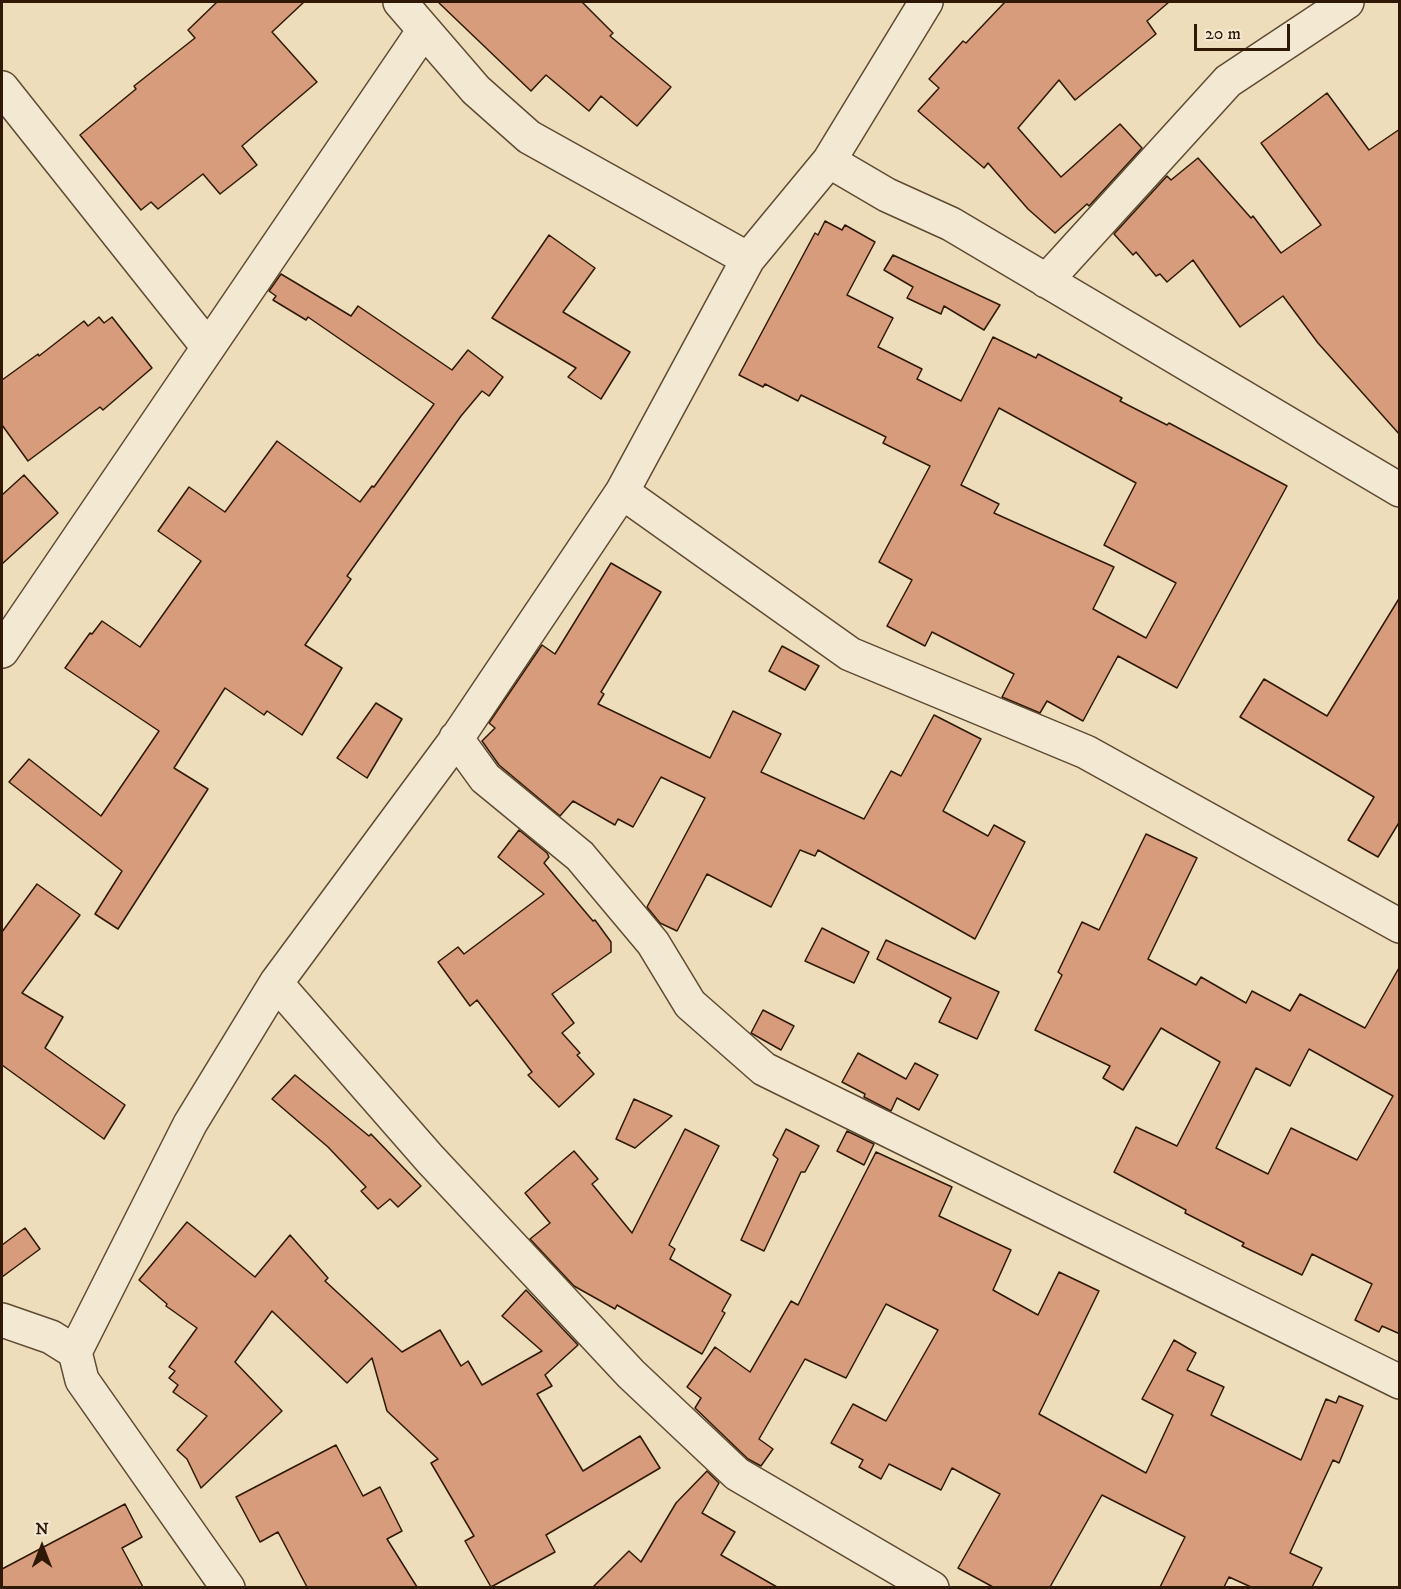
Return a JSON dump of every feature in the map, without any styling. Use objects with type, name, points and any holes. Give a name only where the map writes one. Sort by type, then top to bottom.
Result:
[{"type":"street","points":[[400,2],[476,90],[529,137],[748,259]]},
{"type":"street","points":[[228,1587],[82,1380],[75,1352],[190,1124],[276,983],[456,738],[622,492],[748,259],[829,161],[926,2]]},
{"type":"street","points":[[1046,281],[1228,81],[1347,2]]},
{"type":"street","points":[[2,651],[424,30]]},
{"type":"street","points":[[2,88],[208,347]]},
{"type":"street","points":[[829,161],[887,195],[951,224],[1397,486]]},
{"type":"street","points":[[622,492],[850,654],[1086,752],[1400,926]]},
{"type":"street","points":[[456,738],[485,778],[580,856],[652,943],[690,1004],[764,1069],[1400,1382]]},
{"type":"street","points":[[276,983],[430,1159],[615,1357],[737,1474],[932,1587]]},
{"type":"street","points":[[2,1320],[51,1337],[75,1352]]},
{"type":"building","points":[[217,2],[304,2],[272,32],[317,82],[242,146],[257,165],[220,194],[203,174],[158,209],[151,202],[141,210],[80,135],[136,89],[134,86],[195,38],[188,30]]},
{"type":"building","points":[[438,2],[582,2],[613,33],[610,36],[671,87],[637,126],[601,96],[589,111],[546,75],[531,91]]},
{"type":"building","points":[[1005,2],[1169,2],[1147,21],[1156,34],[1075,100],[1059,80],[1018,128],[1061,177],[1120,124],[1142,148],[1089,206],[1087,204],[1055,233],[1028,209],[988,163],[984,168],[918,111],[939,88],[929,79],[963,41],[966,43]]},
{"type":"building","points":[[1327,93],[1369,150],[1400,129],[1400,435],[1318,343],[1283,296],[1240,327],[1193,260],[1167,282],[1160,274],[1156,276],[1136,252],[1133,255],[1114,234],[1167,176],[1171,180],[1198,158],[1251,218],[1253,216],[1281,253],[1321,225],[1261,143]]},
{"type":"building","points":[[825,221],[842,230],[845,225],[875,242],[847,295],[893,318],[878,347],[922,369],[917,379],[961,401],[993,337],[1036,358],[1038,354],[1122,398],[1120,401],[1167,425],[1169,423],[1287,486],[1177,688],[1118,656],[1083,721],[1047,701],[1040,713],[1002,697],[1014,674],[932,632],[925,646],[887,626],[912,580],[879,562],[930,466],[883,443],[886,437],[801,395],[798,401],[765,384],[763,387],[739,375],[815,233],[818,235]],"holes":[[[999,408],[1136,483],[1104,545],[1176,583],[1146,638],[1093,609],[1114,567],[994,513],[999,504],[961,485]]]},
{"type":"building","points":[[549,235],[595,268],[563,312],[630,352],[601,399],[568,377],[576,368],[492,318]]},
{"type":"building","points":[[893,255],[1000,305],[984,330],[944,306],[941,314],[907,298],[913,287],[884,270]]},
{"type":"building","points":[[281,274],[351,316],[358,306],[452,370],[468,350],[503,377],[489,396],[482,391],[461,416],[347,576],[351,579],[305,645],[342,668],[302,735],[267,711],[264,715],[225,688],[174,768],[208,789],[118,929],[95,914],[122,871],[9,782],[29,759],[101,816],[159,731],[65,668],[90,633],[92,634],[102,621],[140,647],[201,561],[158,531],[189,487],[225,512],[277,441],[360,502],[372,486],[374,487],[434,404],[308,317],[306,320],[273,300],[276,296],[269,291]]},
{"type":"building","points":[[99,317],[104,323],[112,317],[152,368],[103,410],[100,407],[28,461],[2,425],[2,380],[38,354],[39,356],[84,321],[88,326]]},
{"type":"building","points":[[24,475],[58,513],[2,564],[2,495]]},
{"type":"building","points":[[611,563],[661,592],[601,692],[604,694],[598,704],[710,758],[733,711],[781,734],[761,772],[864,819],[891,771],[901,776],[934,715],[981,739],[943,811],[988,836],[994,825],[1025,842],[975,939],[818,850],[815,856],[800,850],[771,907],[707,874],[677,931],[660,923],[647,907],[705,798],[661,777],[633,827],[618,819],[615,825],[573,801],[560,816],[499,765],[482,741],[495,728],[489,723],[542,645],[555,654]]},
{"type":"building","points":[[1400,597],[1400,821],[1378,857],[1348,840],[1374,797],[1240,717],[1264,679],[1327,716]]},
{"type":"building","points":[[782,646],[819,666],[805,690],[769,671]]},
{"type":"building","points":[[376,703],[402,719],[367,778],[337,758]]},
{"type":"building","points":[[519,830],[547,853],[549,857],[544,863],[593,921],[595,920],[611,942],[611,952],[552,994],[574,1023],[562,1033],[580,1053],[577,1055],[594,1074],[559,1107],[528,1075],[532,1072],[477,1000],[470,1006],[438,962],[458,947],[464,954],[544,894],[498,857]]},
{"type":"building","points":[[1146,834],[1197,858],[1148,959],[1196,985],[1201,977],[1246,1003],[1252,991],[1290,1011],[1300,994],[1365,1028],[1400,966],[1400,1334],[1382,1326],[1379,1332],[1355,1320],[1372,1284],[1312,1254],[1302,1275],[1242,1246],[1244,1243],[1185,1213],[1186,1210],[1114,1172],[1136,1127],[1177,1146],[1220,1062],[1161,1028],[1123,1090],[1103,1078],[1110,1066],[1035,1030],[1062,975],[1058,972],[1082,922],[1099,930]],"holes":[[[1309,1049],[1393,1096],[1357,1160],[1291,1128],[1268,1174],[1216,1148],[1256,1068],[1290,1086]]]},
{"type":"building","points":[[37,884],[80,915],[22,993],[63,1017],[45,1048],[125,1105],[104,1139],[2,1065],[2,932]]},
{"type":"building","points":[[822,928],[869,952],[854,983],[805,961]]},
{"type":"building","points":[[886,940],[999,992],[977,1039],[939,1022],[951,998],[877,959]]},
{"type":"building","points":[[763,1010],[794,1026],[781,1050],[751,1033]]},
{"type":"building","points":[[858,1053],[906,1079],[915,1063],[938,1075],[919,1110],[897,1098],[891,1111],[842,1082]]},
{"type":"building","points":[[295,1075],[369,1136],[371,1134],[421,1186],[398,1207],[390,1199],[378,1209],[361,1191],[366,1187],[328,1147],[272,1099]]},
{"type":"building","points":[[634,1099],[672,1116],[635,1148],[616,1139]]},
{"type":"building","points":[[685,1129],[719,1146],[669,1245],[675,1249],[670,1259],[731,1295],[722,1311],[725,1313],[702,1354],[617,1305],[615,1309],[574,1286],[530,1239],[550,1223],[525,1193],[574,1151],[598,1179],[592,1184],[632,1233]]},
{"type":"building","points":[[786,1129],[819,1146],[805,1172],[801,1172],[764,1251],[741,1240],[778,1159],[773,1155]]},
{"type":"building","points":[[847,1131],[874,1144],[864,1165],[837,1151]]},
{"type":"building","points":[[876,1152],[952,1187],[939,1216],[1011,1250],[993,1290],[1038,1315],[1059,1272],[1099,1291],[1039,1414],[1146,1473],[1173,1415],[1142,1399],[1174,1340],[1196,1353],[1187,1370],[1224,1387],[1211,1415],[1301,1460],[1326,1399],[1336,1403],[1339,1396],[1363,1406],[1339,1463],[1333,1460],[1290,1553],[1322,1568],[1312,1587],[1251,1587],[1229,1577],[1224,1587],[1160,1587],[1185,1537],[1102,1495],[1050,1587],[993,1587],[958,1568],[1000,1494],[952,1468],[941,1490],[889,1464],[881,1479],[859,1467],[863,1460],[831,1443],[853,1404],[886,1421],[938,1330],[886,1304],[846,1378],[805,1359],[759,1439],[773,1449],[761,1466],[748,1459],[695,1408],[701,1398],[687,1387],[715,1347],[750,1372],[791,1301],[798,1305]]},
{"type":"building","points":[[187,1222],[255,1277],[290,1235],[328,1278],[325,1281],[402,1352],[440,1330],[461,1366],[468,1361],[482,1385],[542,1351],[502,1316],[526,1290],[578,1345],[545,1375],[552,1386],[537,1394],[583,1471],[640,1436],[660,1468],[546,1535],[555,1552],[491,1587],[465,1541],[474,1536],[431,1463],[438,1459],[387,1411],[372,1358],[347,1383],[272,1311],[235,1362],[282,1411],[201,1488],[187,1459],[177,1450],[207,1416],[173,1392],[178,1385],[169,1378],[175,1371],[169,1367],[197,1328],[166,1306],[167,1304],[139,1280]]},
{"type":"building","points":[[25,1228],[40,1249],[2,1277],[2,1245]]},
{"type":"building","points":[[336,1445],[363,1496],[380,1487],[402,1531],[387,1539],[417,1587],[307,1587],[278,1532],[260,1542],[236,1497]]},
{"type":"building","points":[[707,1471],[719,1483],[702,1513],[735,1532],[721,1555],[777,1587],[593,1587],[629,1551],[641,1562],[676,1503]]},
{"type":"building","points":[[125,1504],[142,1537],[122,1548],[143,1587],[2,1587],[2,1569]]}]
